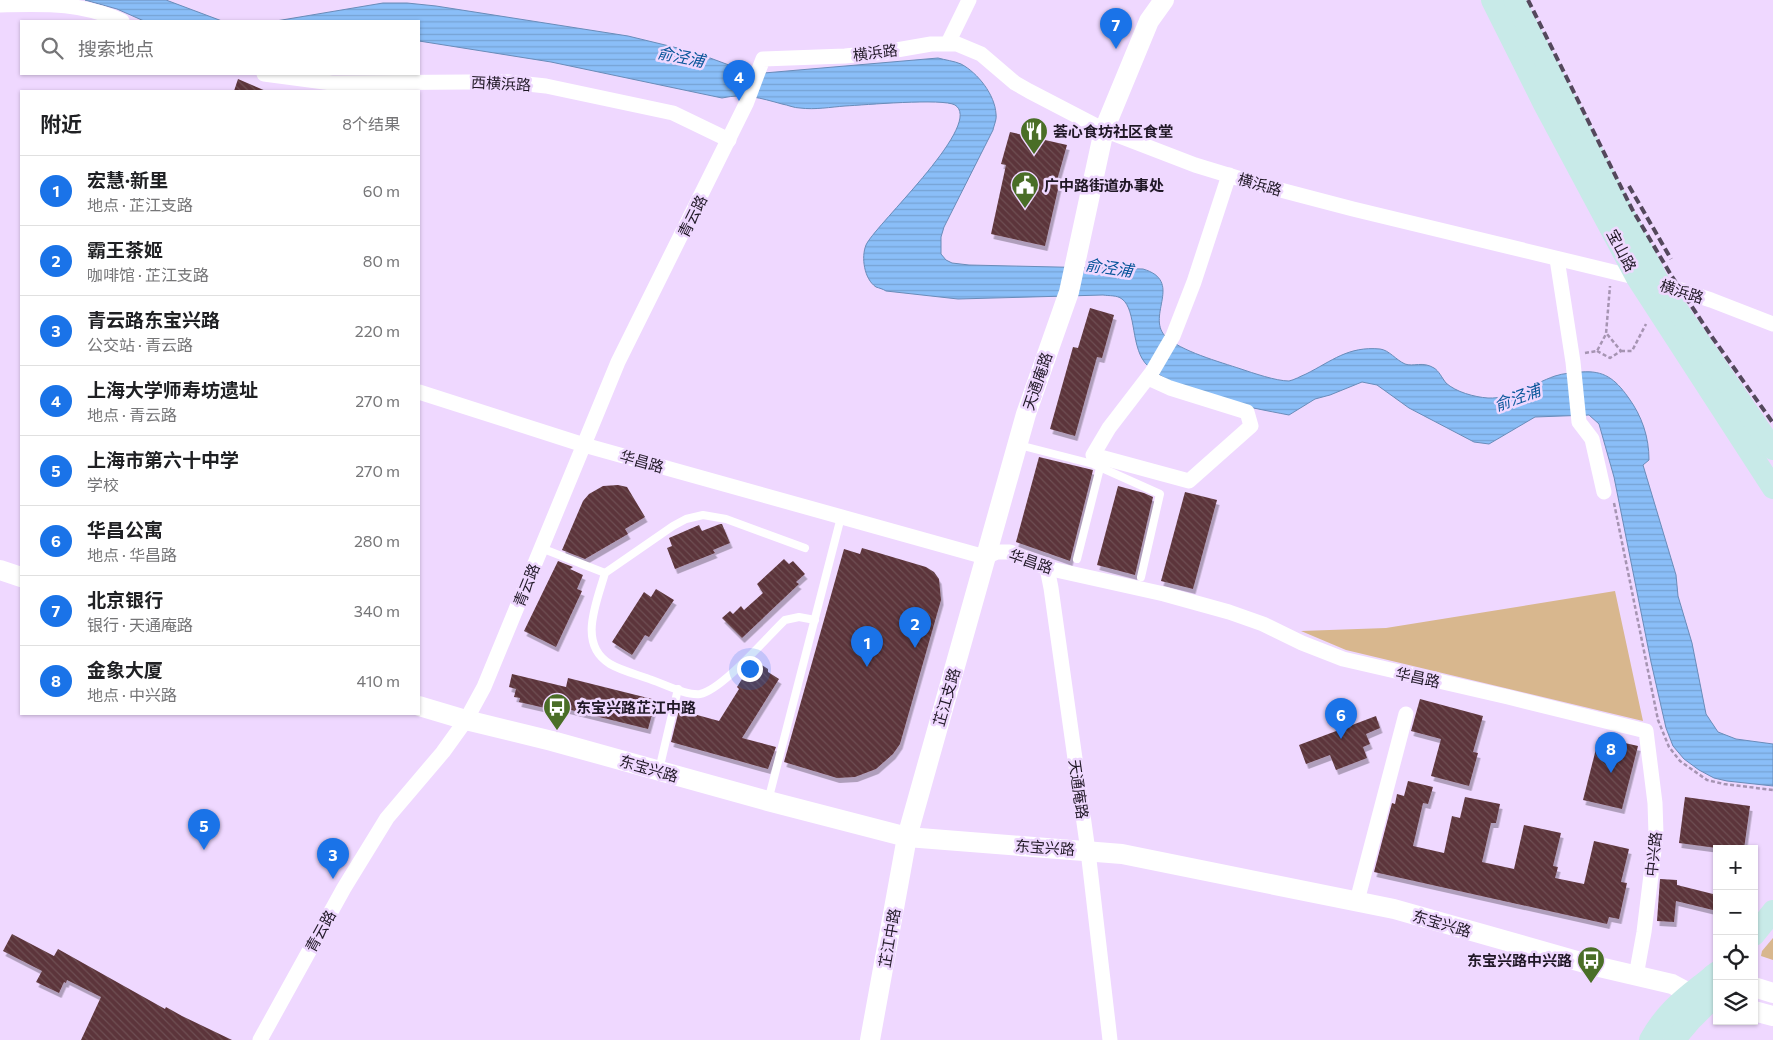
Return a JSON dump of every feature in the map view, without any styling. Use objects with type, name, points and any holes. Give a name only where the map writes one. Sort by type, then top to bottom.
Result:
[{"type":"main road","name":"宝山路","points":[[1492,0],[1544,104],[1637,278],[1773,488]]},
{"type":"main road","name":"宝山路","points":[[1514,0],[1659,283],[1773,449]]},
{"type":"main road","points":[[1758,930],[1773,911]]},
{"type":"main road","points":[[1650,1040],[1681,989],[1713,976]]},
{"type":"main road","points":[[1674,1040],[1691,1020],[1713,1002]]},
{"type":"street","points":[[948,43],[969,0]]},
{"type":"street","points":[[1104,130],[1149,22],[1164,0]]},
{"type":"street","points":[[0,5],[45,4],[74,6],[108,14],[120,20]]},
{"type":"street","name":"横浜路","points":[[762,62],[845,56],[948,43],[968,47],[981,54],[1015,83],[1028,91],[1104,130],[1195,165],[1363,212],[1659,283],[1712,300],[1773,324]]},
{"type":"street","name":"青云路","points":[[260,1040],[344,888],[387,818],[443,752],[466,720],[484,687],[618,362],[729,140],[746,104],[762,62]]},
{"type":"street","name":"西横浜路","points":[[267,75],[297,85],[332,83],[508,82],[546,86],[673,113],[729,140]]},
{"type":"street","name":"天通庵路","points":[[985,558],[1028,406],[1069,292],[1104,130]]},
{"type":"street","points":[[1150,375],[1170,388],[1247,412],[1251,426],[1190,481],[1093,455],[1109,428],[1150,375],[1173,336],[1194,282],[1228,175]]},
{"type":"street","points":[[1557,259],[1579,422],[1592,439],[1608,493]]},
{"type":"street","name":"华昌路","points":[[420,392],[584,445],[985,558],[997,552],[1010,552],[1047,568],[1164,594],[1229,612],[1264,624],[1302,643],[1343,659],[1646,731]]},
{"type":"street","name":"芷江支路","points":[[907,837],[985,558]]},
{"type":"street","name":"天通庵路","points":[[1047,568],[1088,851],[1110,1040]]},
{"type":"street","points":[[0,570],[20,577]]},
{"type":"street","name":"东宝兴路","points":[[420,706],[907,837],[1122,854],[1357,901],[1394,909],[1713,999]]},
{"type":"street","points":[[1357,901],[1406,714]]},
{"type":"street","name":"中兴路","points":[[1636,976],[1644,932],[1656,834],[1655,803],[1646,731]]},
{"type":"street","name":"芷江中路","points":[[870,1040],[907,837]]},
{"type":"street","points":[[1758,988],[1773,993]]},
{"type":"street","points":[[1758,1012],[1773,1016]]},
{"type":"lane","points":[[1017,444],[1100,468],[1160,494],[1141,577]]},
{"type":"lane","points":[[1077,559],[1100,468]]},
{"type":"lane","points":[[805,548],[726,519],[703,515],[686,519],[673,526],[605,574],[592,622],[591,637],[596,652],[610,664],[678,689],[699,694],[721,684],[785,620],[800,617],[814,620]]},
{"type":"lane","points":[[768,801],[841,517]]},
{"type":"lane","points":[[542,548],[605,574]]},
{"type":"lane","points":[[659,770],[678,689]]},
{"type":"path","points":[[1572,359],[1597,351],[1606,334],[1611,272]]},
{"type":"path","points":[[1597,351],[1610,358],[1621,351],[1632,351],[1656,307]]},
{"type":"path","points":[[1606,334],[1621,351]]},
{"type":"path","points":[[1608,493],[1658,720],[1669,747],[1680,761],[1707,780],[1773,790]]},
{"type":"shaded area","points":[[1615,591],[1643,721],[1346,650],[1301,631],[1386,628]]},
{"type":"shaded area","points":[[1773,938],[1773,960],[1761,956],[1762,951]]},
{"type":"water","points":[[85,0],[166,0],[219,20],[142,20],[117,9]]},
{"type":"water","name":"俞泾浦","points":[[383,3],[407,3],[628,36],[694,52],[745,71],[764,73],[938,58],[955,62],[974,73],[989,92],[995,107],[996,120],[993,130],[944,227],[941,237],[941,254],[952,263],[1143,269],[1155,274],[1161,282],[1163,290],[1159,318],[1160,328],[1165,336],[1180,347],[1201,356],[1278,380],[1289,381],[1349,352],[1369,349],[1383,350],[1405,364],[1430,366],[1437,371],[1446,383],[1455,389],[1466,394],[1488,398],[1506,396],[1555,376],[1581,372],[1603,374],[1618,385],[1628,397],[1644,427],[1648,443],[1649,460],[1643,465],[1676,575],[1678,596],[1692,643],[1706,714],[1718,732],[1736,739],[1773,744],[1773,786],[1714,778],[1684,759],[1673,746],[1666,728],[1651,662],[1614,477],[1599,424],[1589,415],[1535,417],[1489,444],[1474,442],[1409,408],[1377,385],[1362,382],[1315,399],[1289,415],[1234,404],[1178,385],[1162,376],[1142,359],[1127,304],[1118,297],[1103,295],[958,299],[886,291],[876,287],[866,273],[864,256],[866,245],[925,175],[955,132],[960,116],[955,105],[920,102],[817,109],[798,108],[752,97],[722,98],[551,62],[420,41],[420,20],[282,20]]},
{"type":"building","points":[[238,79],[264,90],[234,90]]},
{"type":"building","points":[[1010,132],[1067,145],[1056,184],[1059,185],[1045,246],[991,234],[1006,165],[1001,164]]},
{"type":"building","points":[[1090,308],[1114,315],[1102,358],[1097,357],[1075,436],[1050,429],[1073,347],[1078,348]]},
{"type":"building","points":[[1039,457],[1093,470],[1070,561],[1016,542]]},
{"type":"building","points":[[618,485],[627,487],[645,517],[625,529],[628,534],[585,559],[562,550],[583,501],[589,494],[603,486]]},
{"type":"building","points":[[1118,486],[1153,497],[1135,575],[1097,565]]},
{"type":"building","points":[[1185,492],[1217,500],[1193,589],[1161,581]]},
{"type":"building","points":[[722,524],[730,543],[713,550],[715,553],[675,569],[667,548],[672,546],[669,538],[699,525],[702,531]]},
{"type":"building","points":[[862,548],[926,567],[934,572],[939,579],[941,600],[900,744],[893,754],[876,769],[855,777],[837,778],[784,762],[844,549],[860,554]]},
{"type":"building","points":[[784,559],[789,564],[793,561],[805,574],[796,582],[799,584],[742,638],[722,618],[730,611],[733,614],[741,606],[744,610],[763,593],[757,584]]},
{"type":"building","points":[[558,561],[573,567],[570,569],[583,575],[577,589],[582,591],[556,647],[524,631]]},
{"type":"building","points":[[656,589],[674,600],[649,637],[645,635],[632,655],[612,642],[644,592],[651,597]]},
{"type":"building","points":[[754,660],[779,679],[742,738],[776,747],[768,769],[671,742],[679,710],[719,721]]},
{"type":"building","points":[[512,674],[566,687],[568,678],[656,700],[648,729],[559,707],[558,711],[519,702],[520,698],[514,697],[516,689],[509,687]]},
{"type":"building","points":[[1420,699],[1483,716],[1473,752],[1478,753],[1469,786],[1431,776],[1441,739],[1411,731]]},
{"type":"building","points":[[1376,716],[1380,728],[1366,734],[1370,744],[1363,747],[1367,758],[1336,770],[1330,755],[1306,764],[1299,745]]},
{"type":"building","points":[[1599,737],[1638,746],[1622,809],[1583,800]]},
{"type":"building","points":[[1408,781],[1433,787],[1428,804],[1423,803],[1413,846],[1444,853],[1452,816],[1460,818],[1465,797],[1500,804],[1496,823],[1491,823],[1482,862],[1514,869],[1524,825],[1561,833],[1553,866],[1558,867],[1555,878],[1584,884],[1594,841],[1629,849],[1621,882],[1627,883],[1619,919],[1609,917],[1607,924],[1374,872],[1392,803],[1395,804],[1397,794],[1404,796]]},
{"type":"building","points":[[1685,797],[1750,806],[1745,845],[1713,845],[1713,848],[1679,843]]},
{"type":"building","points":[[1660,879],[1677,880],[1677,885],[1713,894],[1713,910],[1676,901],[1674,922],[1657,921]]},
{"type":"building","points":[[12,934],[54,956],[58,949],[165,1009],[166,1007],[232,1040],[81,1040],[101,997],[67,980],[66,983],[64,982],[59,993],[36,982],[42,971],[3,951]]},
{"type":"railway","points":[[1528,0],[1632,209],[1671,275],[1773,423]]},
{"type":"railway","points":[[1629,186],[1671,259]]},
{"type":"place","name":"北京银行","points":[[1116,49]]},
{"type":"place","name":"上海大学师寿坊遗址","points":[[739,101]]},
{"type":"place","name":"荟心食坊社区食堂","points":[[1034,155]]},
{"type":"place","name":"广中路街道办事处","points":[[1025,209]]},
{"type":"place","name":"霸王茶姬","points":[[915,648]]},
{"type":"place","name":"宏慧·新里","points":[[867,667]]},
{"type":"place","name":"东宝兴路芷江中路","points":[[557,731]]},
{"type":"place","name":"华昌公寓","points":[[1341,739]]},
{"type":"place","name":"金象大厦","points":[[1611,773]]},
{"type":"place","name":"上海市第六十中学","points":[[204,850]]},
{"type":"place","name":"青云路东宝兴路","points":[[333,879]]},
{"type":"place","name":"东宝兴路中兴路","points":[[1591,984]]}]
